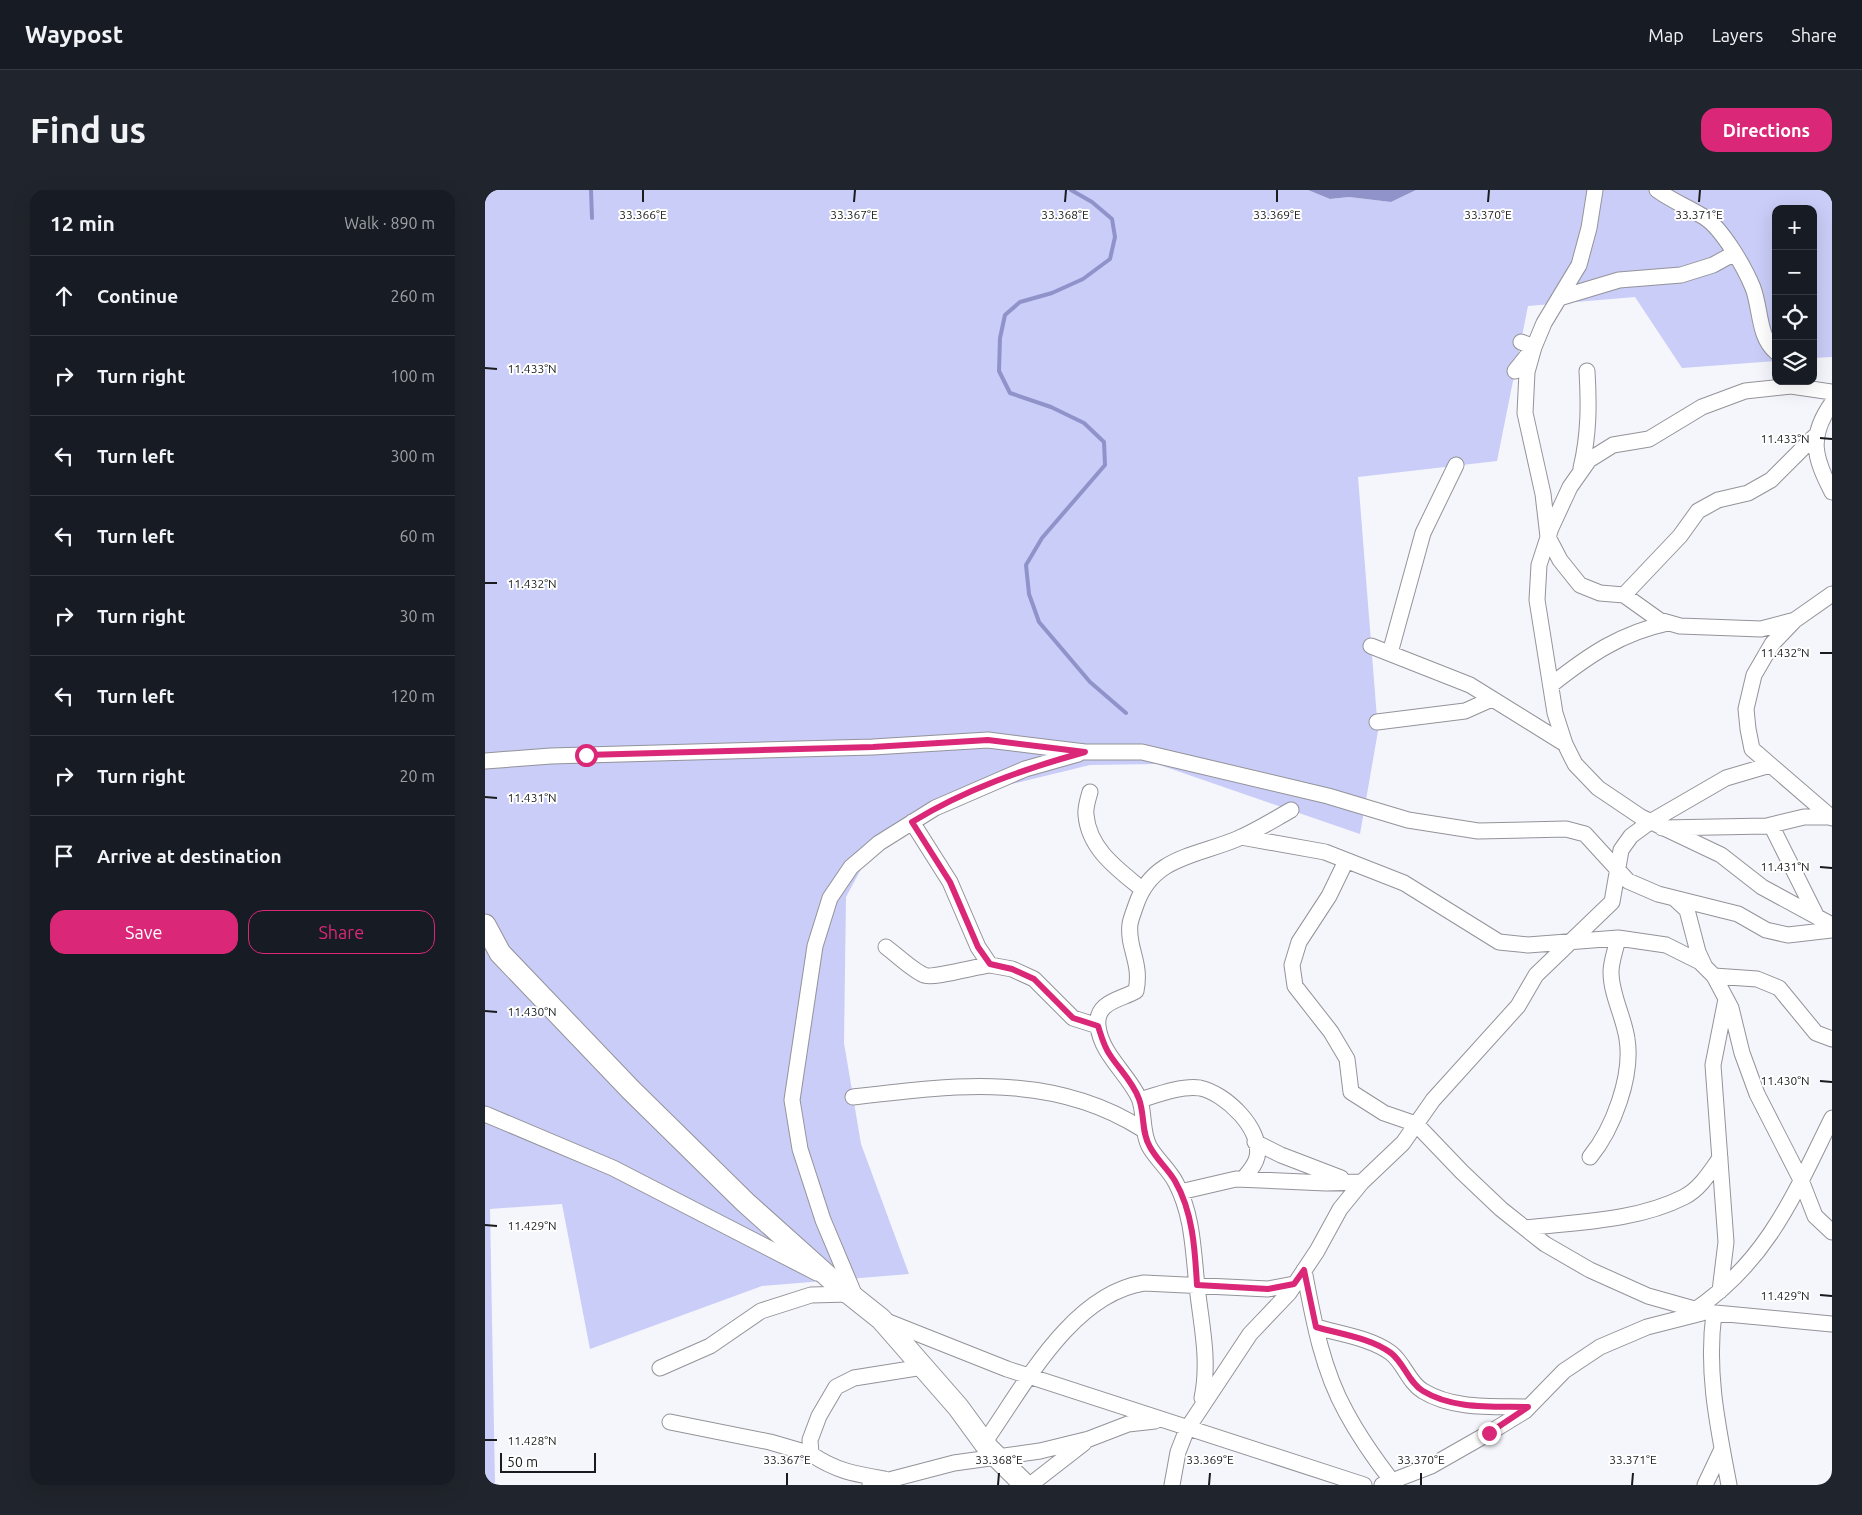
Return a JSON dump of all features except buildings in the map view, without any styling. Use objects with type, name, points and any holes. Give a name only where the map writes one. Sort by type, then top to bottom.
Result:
[{"type":"street","points":[[1515,371],[1527,344],[1543,324],[1579,265],[1589,228],[1595,190]]},
{"type":"street","points":[[1657,190],[1671,200],[1705,217],[1717,228],[1753,288],[1765,336],[1772,346]]},
{"type":"street","points":[[1559,298],[1619,280],[1681,275],[1713,265],[1733,254]]},
{"type":"street","points":[[1527,344],[1525,413],[1543,494],[1548,537],[1560,560],[1580,585],[1600,593],[1624,595],[1659,620],[1680,626],[1761,629],[1795,620]]},
{"type":"street","points":[[1580,472],[1587,443],[1589,407],[1587,370]]},
{"type":"street","points":[[1817,383],[1832,391]]},
{"type":"street","points":[[1832,391],[1791,386],[1745,392],[1702,407],[1649,439],[1613,445],[1589,460],[1570,487],[1548,537],[1539,565],[1537,600],[1555,713],[1565,744],[1575,764],[1598,788],[1656,825],[1721,855],[1762,887],[1832,925]]},
{"type":"street","points":[[1624,595],[1680,536],[1698,511],[1718,500],[1748,493],[1771,480],[1815,436],[1832,403]]},
{"type":"street","points":[[1815,436],[1816,457],[1832,492]]},
{"type":"street","points":[[1390,653],[1423,533],[1456,465]]},
{"type":"street","points":[[1831,817],[1752,748],[1747,729],[1746,708],[1754,675],[1772,644],[1795,620],[1832,594]]},
{"type":"street","points":[[1551,685],[1610,642],[1645,628],[1668,623]]},
{"type":"street","points":[[1371,646],[1470,685],[1565,744]]},
{"type":"street","points":[[1377,722],[1465,711],[1492,699]]},
{"type":"street","points":[[485,761],[551,756],[873,747],[988,740],[1085,752],[1142,752],[1328,796],[1409,820],[1478,830],[1566,829],[1585,834],[1628,881],[1658,894],[1739,914],[1766,930],[1788,936],[1832,930]]},
{"type":"street","points":[[853,1296],[823,1220],[800,1149],[792,1100],[815,946],[830,898],[851,867],[912,822],[935,808],[1025,769],[1085,752]]},
{"type":"street","points":[[1172,1485],[1178,1452],[1187,1429],[1250,1334],[1294,1284],[1340,1209],[1362,1182],[1403,1143],[1433,1100],[1518,1006],[1536,975],[1612,902],[1621,850],[1631,836],[1656,825],[1726,778],[1770,765]]},
{"type":"street","points":[[1089,792],[1086,814],[1095,841],[1103,856],[1143,890]]},
{"type":"street","points":[[1201,1407],[1206,1377],[1206,1354],[1197,1285],[1195,1248],[1190,1220],[1175,1182],[1149,1147],[1143,1129],[1140,1100],[1129,1080],[1108,1053],[1098,1026],[1100,1012],[1111,1001],[1135,992],[1138,969],[1131,939],[1130,923],[1143,890],[1152,875],[1174,861],[1241,837],[1291,810]]},
{"type":"street","points":[[1656,825],[1771,825],[1804,817],[1831,817]]},
{"type":"street","points":[[912,822],[950,882],[978,947],[990,964]]},
{"type":"street","points":[[1771,825],[1817,917]]},
{"type":"street","points":[[1241,837],[1325,852],[1404,883],[1499,942],[1528,945],[1618,938],[1666,945],[1710,971],[1757,979],[1779,988],[1816,1033],[1832,1039]]},
{"type":"street","points":[[1346,861],[1329,896],[1299,942],[1292,965],[1295,986],[1331,1032],[1347,1059],[1351,1092],[1384,1113],[1416,1124],[1462,1172],[1525,1228],[1545,1244],[1590,1270],[1648,1296],[1704,1312],[1832,1324]]},
{"type":"street","points":[[1673,897],[1687,910],[1699,952],[1727,999],[1757,1094],[1801,1180],[1815,1216],[1832,1232]]},
{"type":"street","points":[[485,925],[500,953],[624,1083],[745,1202],[832,1280],[881,1319],[958,1407],[993,1453],[1012,1485]]},
{"type":"street","points":[[1590,1157],[1608,1129],[1629,1064],[1627,1038],[1617,1004],[1611,972],[1618,938]]},
{"type":"street","points":[[886,947],[925,976],[940,975],[963,968],[990,964],[1012,969],[1034,979],[1073,1018],[1098,1026]]},
{"type":"street","points":[[1720,1291],[1726,1242],[1713,1065],[1727,999]]},
{"type":"street","points":[[853,1097],[910,1091],[998,1086],[1038,1089],[1117,1113],[1143,1129]]},
{"type":"street","points":[[1140,1100],[1170,1091],[1199,1088],[1225,1099],[1251,1126],[1255,1142],[1257,1156],[1253,1167],[1243,1179]]},
{"type":"street","points":[[485,1114],[613,1168],[787,1260],[832,1280]]},
{"type":"street","points":[[1304,1270],[1325,1362],[1345,1411],[1390,1484],[1431,1466],[1489,1433],[1528,1407],[1564,1371],[1600,1347],[1647,1327],[1704,1312],[1720,1291],[1754,1258],[1785,1213],[1832,1118]]},
{"type":"street","points":[[1255,1142],[1333,1177],[1362,1182]]},
{"type":"street","points":[[1525,1228],[1641,1212],[1667,1203],[1685,1196],[1707,1177],[1720,1158]]},
{"type":"street","points":[[1179,1192],[1243,1179],[1326,1183],[1362,1182]]},
{"type":"street","points":[[993,1453],[1029,1377],[1076,1320],[1107,1294],[1127,1286],[1144,1283],[1268,1289],[1294,1284]]},
{"type":"street","points":[[660,1368],[710,1346],[761,1311],[811,1295],[853,1296]]},
{"type":"street","points":[[1704,1312],[1711,1373],[1729,1485]]},
{"type":"street","points":[[881,1319],[913,1334],[1029,1377],[1364,1485]]},
{"type":"street","points":[[1316,1327],[1371,1343],[1392,1354],[1423,1391],[1453,1402],[1479,1406],[1528,1407]]},
{"type":"street","points":[[811,1454],[810,1440],[819,1416],[836,1387],[854,1378],[923,1367]]},
{"type":"street","points":[[870,1485],[993,1453],[1017,1455],[1089,1439],[1129,1424],[1159,1420]]},
{"type":"street","points":[[670,1422],[770,1442],[811,1454],[836,1469],[890,1480]]},
{"type":"street","points":[[1030,1485],[1089,1439]]},
{"type":"street","points":[[1705,1485],[1722,1449]]},
{"type":"street","points":[[993,1453],[1025,1485]]},
{"type":"shaded area","points":[[485,190],[1308,190],[1330,199],[1349,197],[1391,202],[1416,190],[1832,190],[1832,357],[1817,358],[1817,205],[1772,205],[1772,361],[1682,368],[1635,297],[1528,306],[1497,461],[1358,477],[1378,731],[1360,834],[1157,764],[1090,765],[970,794],[867,858],[846,897],[844,1043],[861,1144],[909,1274],[762,1286],[590,1349],[562,1204],[490,1209],[495,1485],[485,1485]]},
{"type":"shaded area","points":[[1308,190],[1416,190],[1391,202],[1349,197],[1330,199]]},
{"type":"waterway","points":[[591,190],[592,218]]},
{"type":"waterway","points":[[1071,190],[1092,202],[1112,219],[1115,237],[1110,259],[1083,279],[1052,293],[1020,302],[1005,315],[1000,338],[999,371],[1010,393],[1051,407],[1084,423],[1104,442],[1105,465],[1042,538],[1026,565],[1029,594],[1039,622],[1090,682],[1126,713]]},
{"type":"route","points":[[586,755],[873,747],[988,740],[1033,744],[1085,752],[1025,769],[997,780],[935,808],[912,822],[950,882],[978,947],[990,964],[1012,969],[1034,979],[1073,1018],[1098,1026],[1108,1053],[1129,1080],[1140,1100],[1143,1129],[1149,1147],[1175,1182],[1190,1220],[1195,1248],[1197,1285],[1268,1289],[1294,1284],[1304,1270],[1316,1327],[1371,1343],[1392,1354],[1423,1391],[1453,1402],[1479,1406],[1528,1407],[1489,1433]]}]
